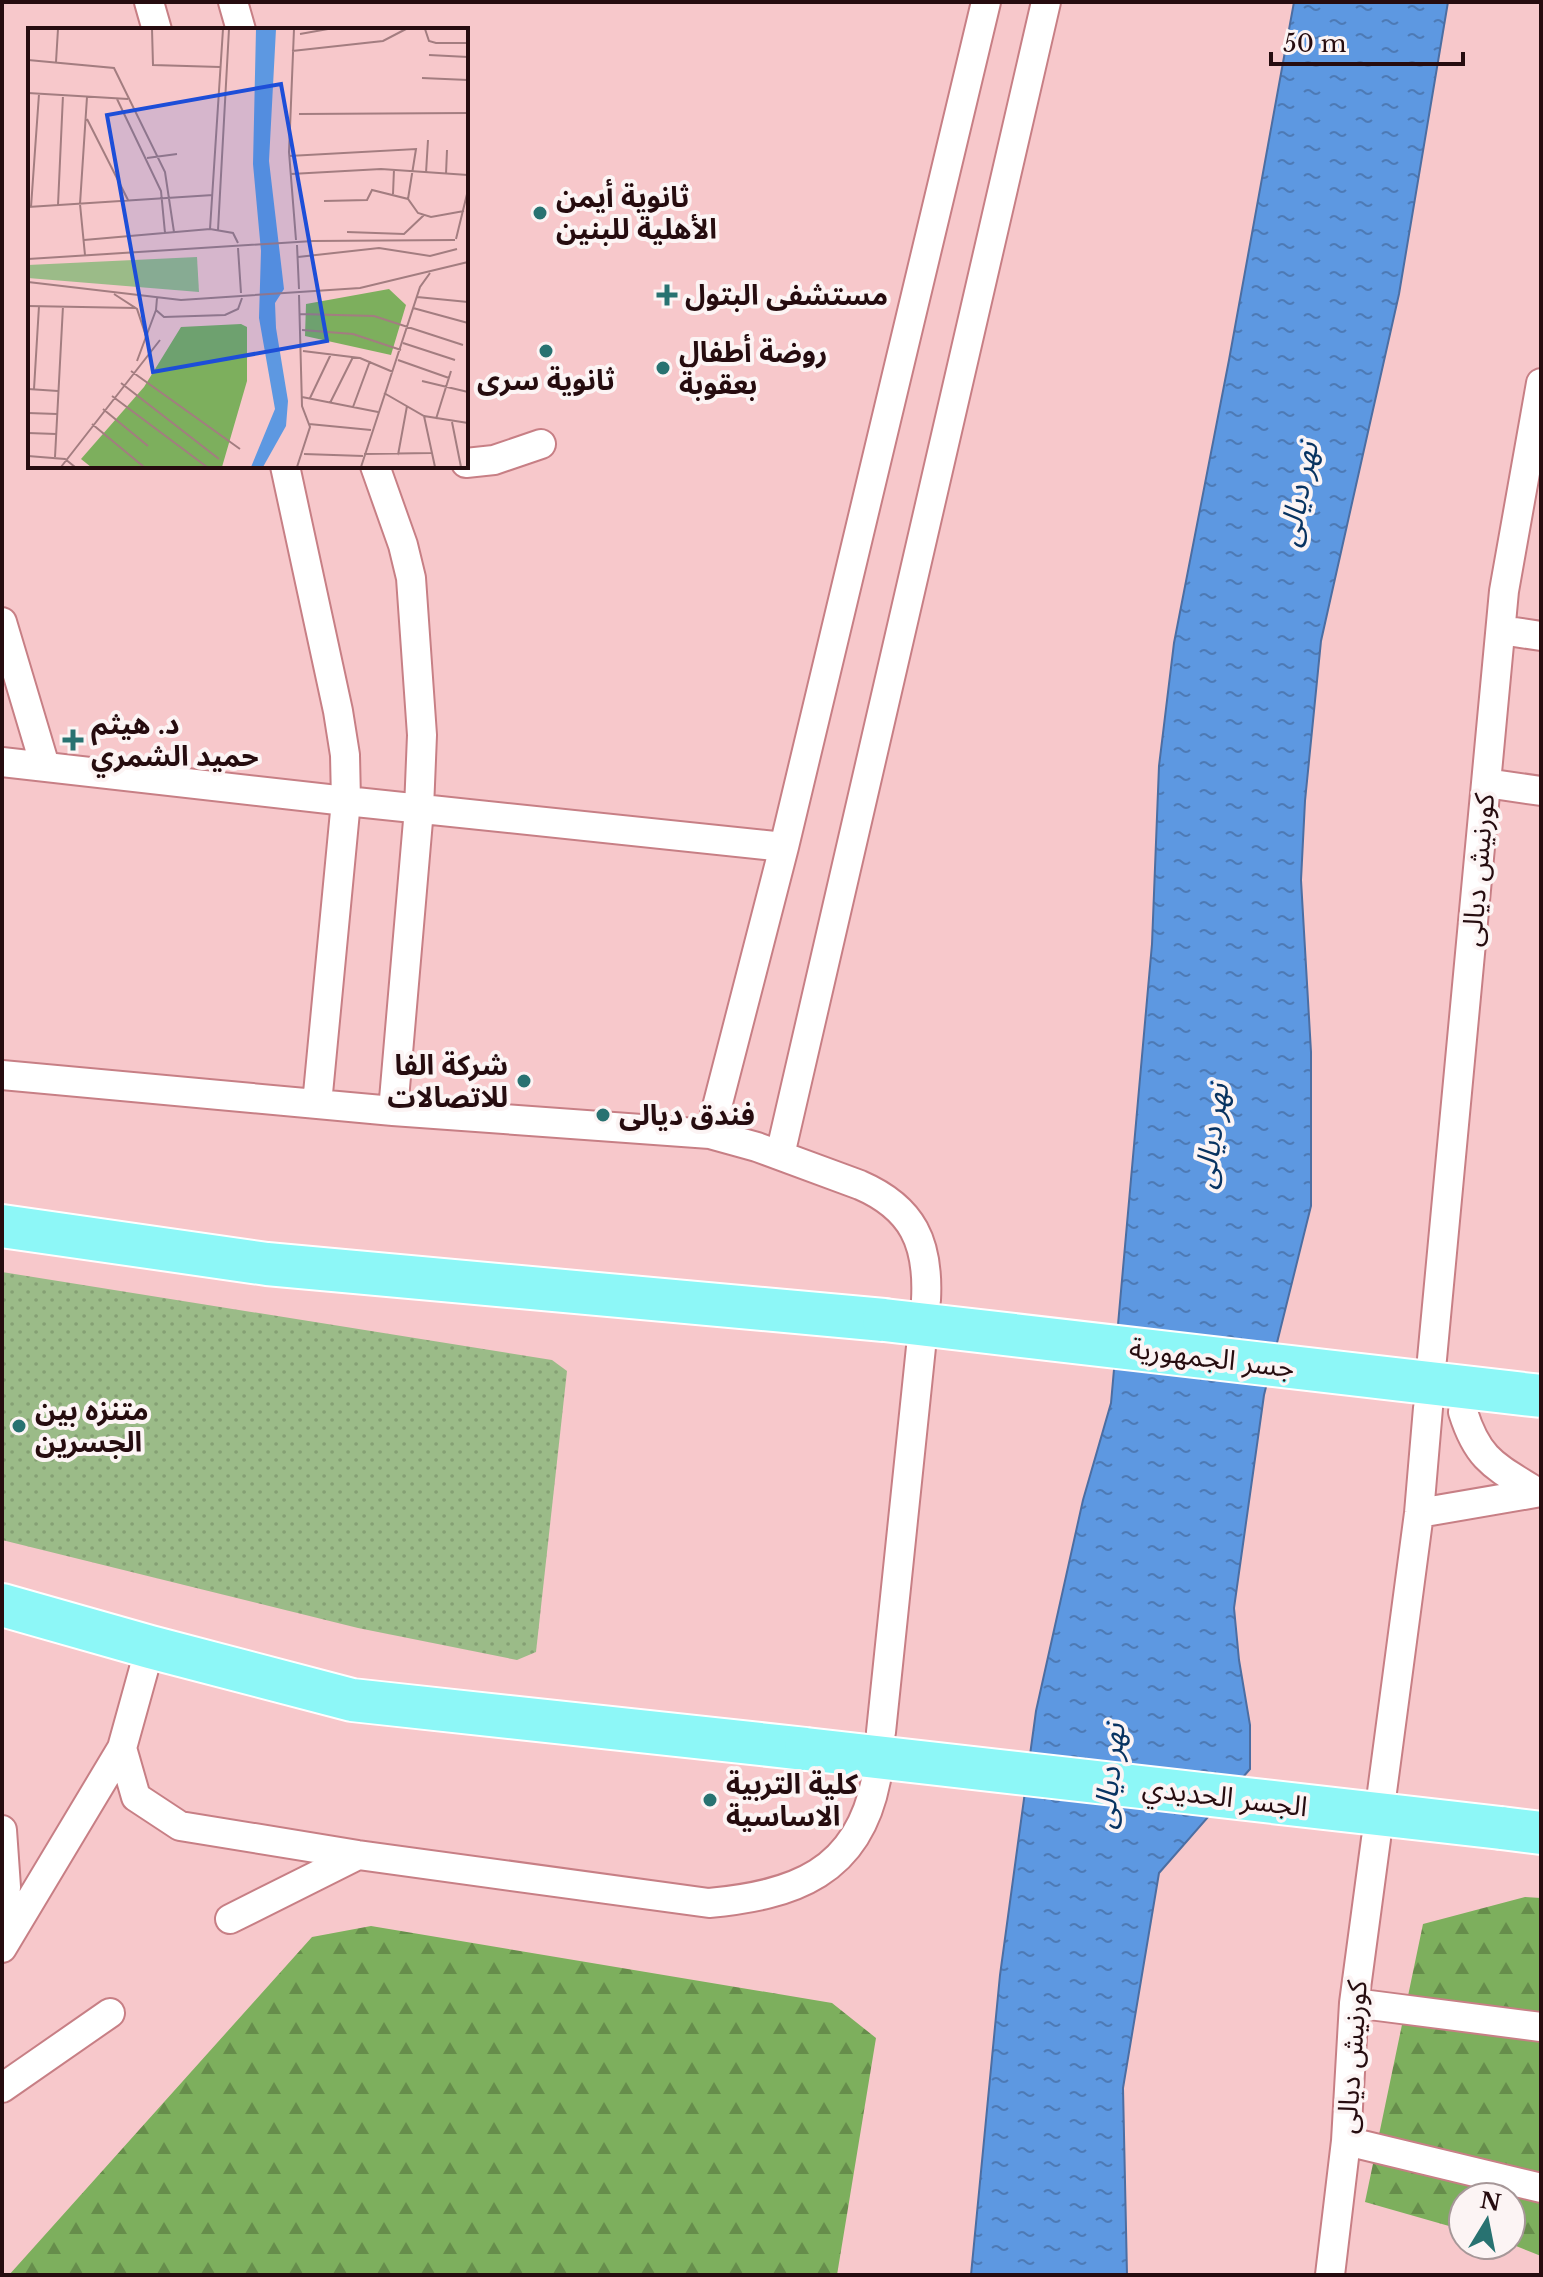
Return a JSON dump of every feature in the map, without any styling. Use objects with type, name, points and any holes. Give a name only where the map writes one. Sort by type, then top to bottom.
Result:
[{"type":"main road","name":"جسر الجمهورية","points":[[2,1226],[267,1264],[884,1320],[1541,1396]]},
{"type":"main road","name":"الجسر الحديدي","points":[[2,1605],[352,1700],[1521,1831]]},
{"type":"street","points":[[149,2],[156,28]]},
{"type":"street","points":[[233,2],[240,28]]},
{"type":"street","points":[[710,1134],[784,847],[986,2]]},
{"type":"street","points":[[780,1155],[1046,2]]},
{"type":"street","name":"كورنيش ديالى","points":[[1440,1360],[1435,1323],[1504,591],[1541,383]]},
{"type":"street","points":[[468,463],[494,460],[541,444]]},
{"type":"street","points":[[285,468],[345,755],[346,801],[317,1104]]},
{"type":"street","points":[[376,468],[403,545],[411,578],[422,735],[419,809],[393,1111]]},
{"type":"street","points":[[2,622],[45,766]]},
{"type":"street","points":[[1501,630],[1541,636]]},
{"type":"street","points":[[2,762],[784,847]]},
{"type":"street","points":[[1486,783],[1541,791]]},
{"type":"street","points":[[2,1075],[393,1111],[710,1134],[780,1155],[869,1189],[897,1206],[921,1241],[926,1262],[926,1300]]},
{"type":"street","points":[[881,1732],[921,1347]]},
{"type":"street","points":[[1382,1792],[1419,1513],[1428,1408]]},
{"type":"street","points":[[1463,1412],[1471,1436],[1489,1463],[1538,1492]]},
{"type":"street","points":[[1419,1513],[1538,1492]]},
{"type":"street","points":[[2,1948],[122,1748],[150,1647]]},
{"type":"street","points":[[122,1748],[136,1797],[180,1826],[358,1855],[709,1903],[752,1899],[793,1886],[831,1864],[849,1847],[862,1827],[876,1780]]},
{"type":"street","points":[[2,1830],[6,1887],[2,1926]]},
{"type":"street","name":"كورنيش ديالى","points":[[1330,2275],[1346,2141],[1354,2003],[1376,1839]]},
{"type":"street","points":[[230,1919],[358,1855]]},
{"type":"street","points":[[1354,2003],[1541,2027]]},
{"type":"street","points":[[2,2088],[110,2013]]},
{"type":"street","points":[[1346,2141],[1541,2188]]},
{"type":"green space","points":[[2,1272],[552,1360],[567,1371],[536,1652],[517,1660],[358,1628],[2,1540]]},
{"type":"green space","points":[[1525,1897],[1541,1898],[1541,2256],[1527,2250],[1527,2181],[1447,2181],[1447,2225],[1365,2202],[1423,1924]]},
{"type":"green space","points":[[371,1926],[832,2003],[876,2038],[837,2275],[9,2275],[312,1937]]},
{"type":"water","name":"نهر ديالى","points":[[1294,2],[1448,2],[1399,294],[1321,641],[1305,801],[1301,880],[1311,1052],[1311,1206],[1264,1395],[1234,1608],[1250,1725],[1250,1769],[1159,1873],[1123,2088],[1127,2275],[971,2275],[1000,1975],[1036,1711],[1083,1500],[1111,1403],[1152,944],[1159,766],[1174,643]]},
{"type":"place","name":"ثانوية أيمن الأهلية للبنين","points":[[540,213]]},
{"type":"place","name":"مستشفى البتول","points":[[667,295]]},
{"type":"place","name":"ثانوية سرى","points":[[546,351]]},
{"type":"place","name":"روضة أطفال بعقوبة","points":[[663,368]]},
{"type":"place","name":"د. هيثم حميد الشمري","points":[[73,740]]},
{"type":"place","name":"شركة الفا للاتصالات","points":[[524,1081]]},
{"type":"place","name":"فندق ديالى","points":[[603,1115]]},
{"type":"place","name":"متنزه بين الجسرين","points":[[19,1426]]},
{"type":"place","name":"كلية التربية الاساسية","points":[[710,1800]]}]
